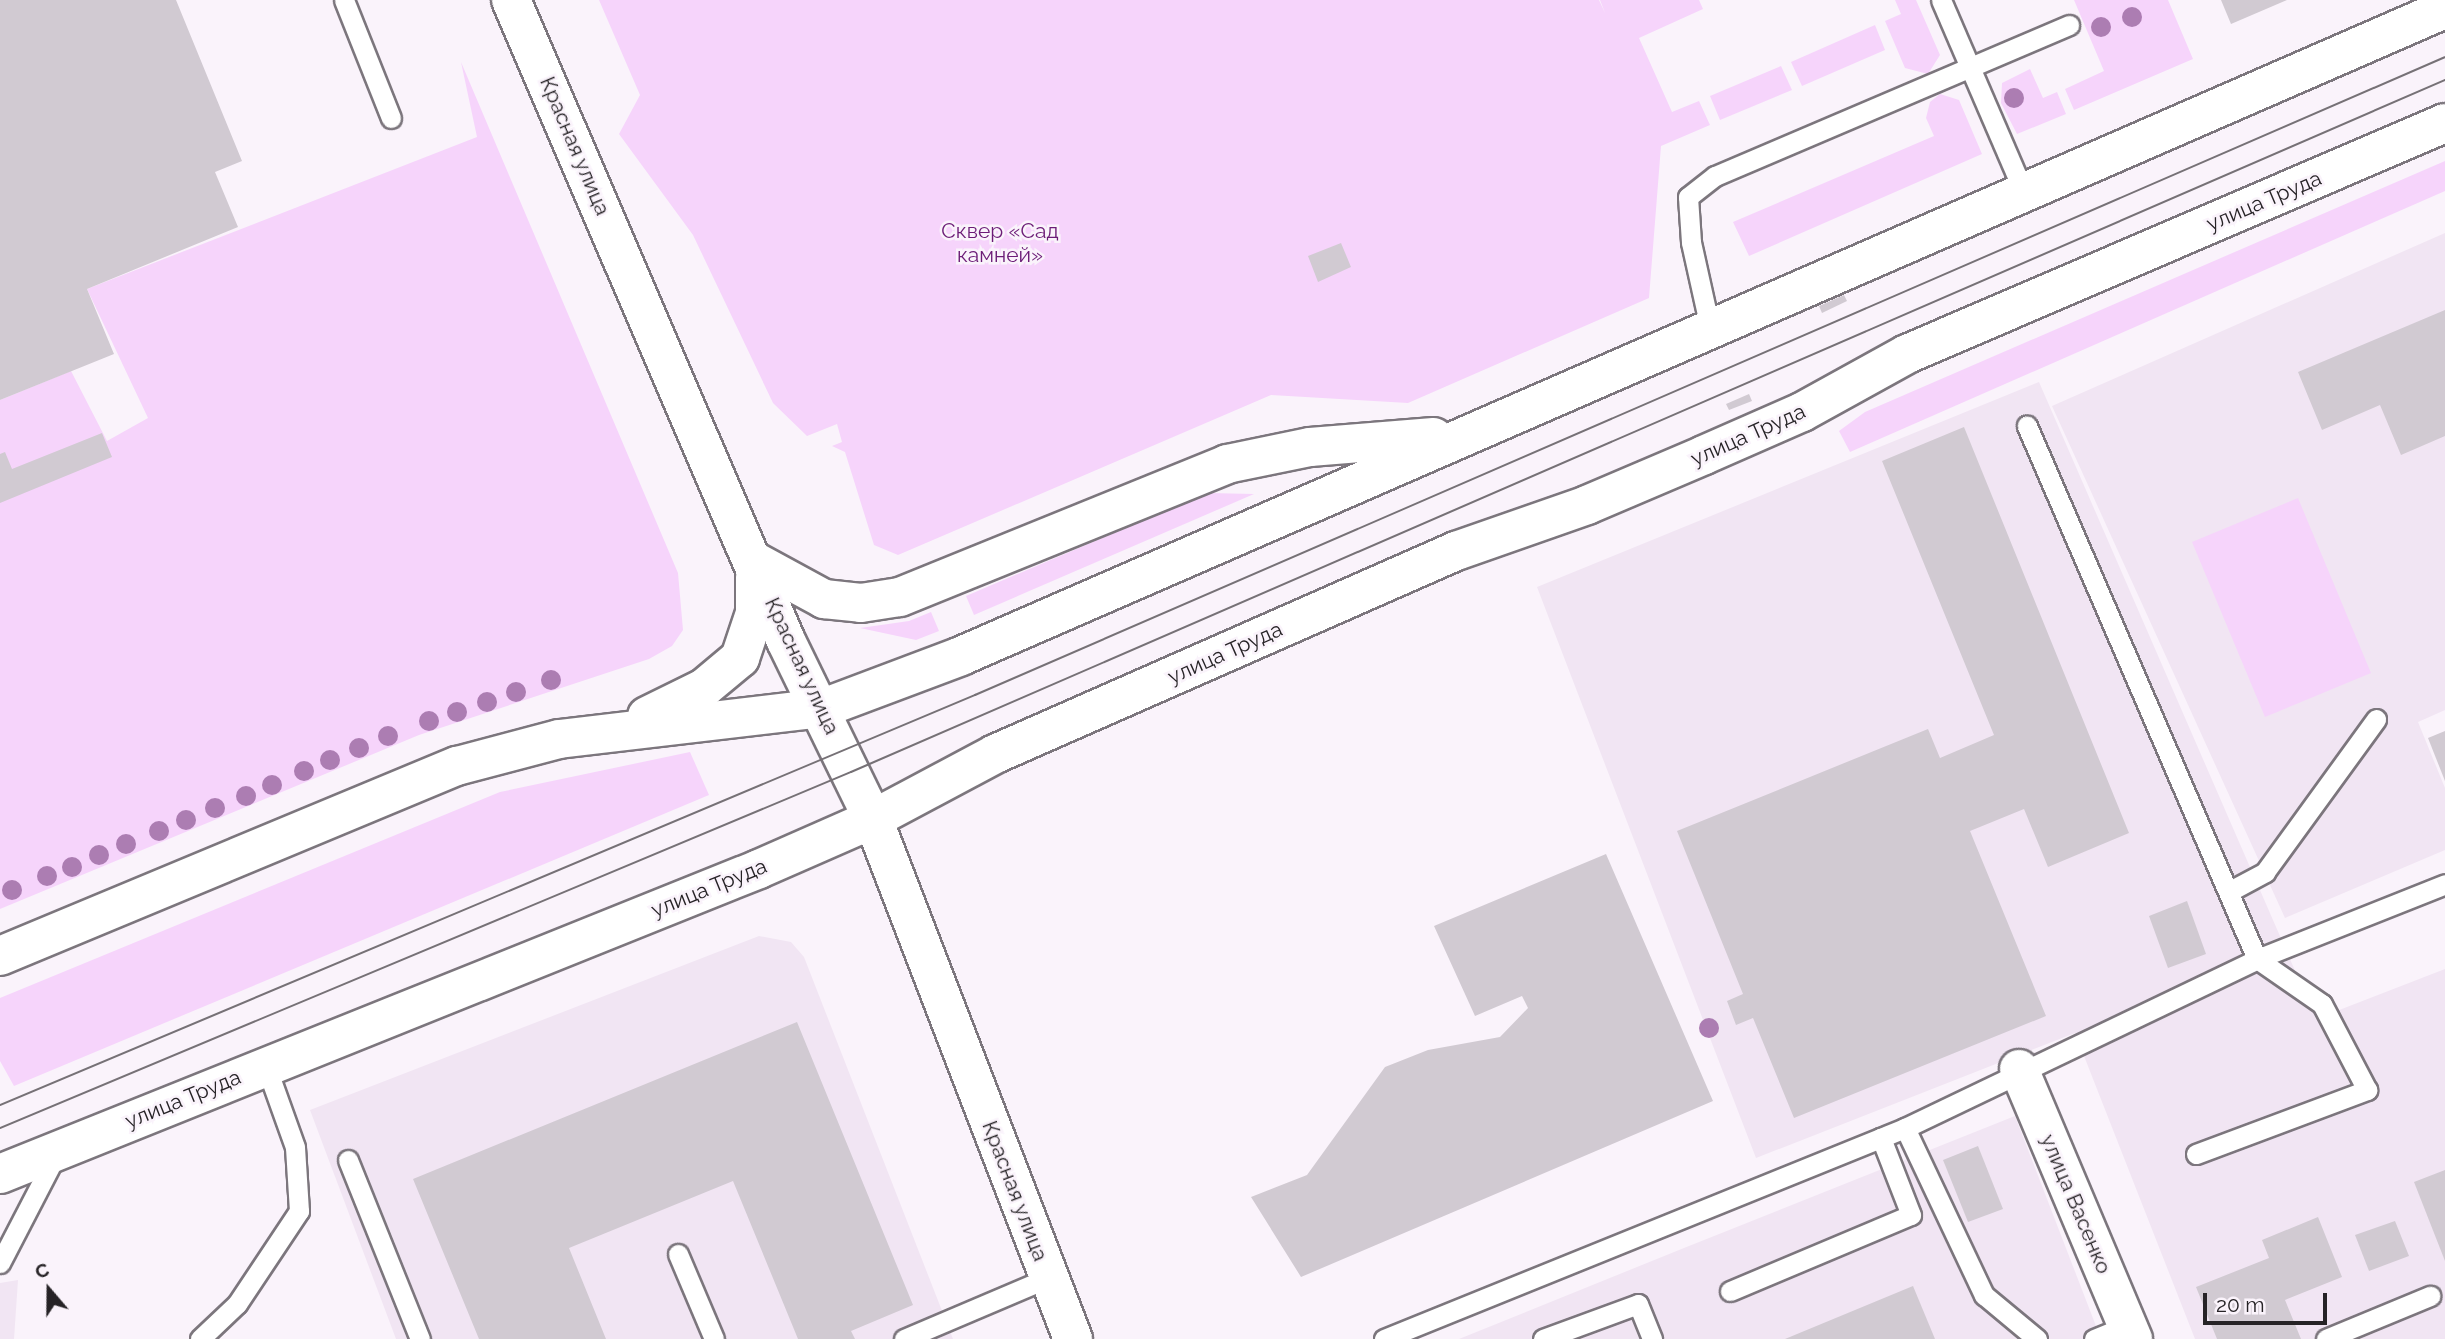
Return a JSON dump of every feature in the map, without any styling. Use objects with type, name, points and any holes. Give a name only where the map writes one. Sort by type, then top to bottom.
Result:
[{"type":"main road","name":"Красная улица","points":[[511,0],[754,561],[786,641],[823,708],[873,819],[1073,1339]]},
{"type":"main road","points":[[559,739],[823,708],[961,656],[2023,190],[2445,9]]},
{"type":"main road","name":"улица Труда","points":[[0,1174],[873,819],[995,754],[1456,551],[1704,455],[1802,412],[1907,355],[2445,123]]},
{"type":"main road","points":[[0,956],[424,778],[660,713],[723,675],[740,658],[751,634],[754,561],[824,599],[861,603],[900,597],[1227,464],[1310,447],[1464,435]]},
{"type":"main road","name":"улица Васенко","points":[[2019,1069],[2118,1334]]},
{"type":"lane","points":[[344,0],[391,118]]},
{"type":"lane","points":[[1941,0],[2023,190]]},
{"type":"lane","points":[[1710,328],[1691,242],[1688,197],[1715,176],[1970,69],[2069,24]]},
{"type":"lane","points":[[2027,426],[2230,891],[2257,959],[2322,1004],[2367,1090],[2196,1154]]},
{"type":"lane","points":[[2230,891],[2264,872],[2376,719]]},
{"type":"lane","points":[[1384,1339],[1905,1128],[2019,1069],[2257,959],[2445,884]]},
{"type":"lane","points":[[200,1339],[237,1304],[299,1211],[295,1147],[266,1066]]},
{"type":"lane","points":[[1905,1128],[1984,1295],[2037,1339]]},
{"type":"lane","points":[[1730,1291],[1911,1215],[1881,1138]]},
{"type":"lane","points":[[0,1263],[59,1149]]},
{"type":"lane","points":[[348,1160],[420,1339]]},
{"type":"lane","points":[[678,1254],[714,1339]]},
{"type":"lane","points":[[904,1339],[1048,1278]]},
{"type":"lane","points":[[2326,1339],[2430,1296]]},
{"type":"lane","points":[[1544,1339],[1638,1304],[1652,1339]]},
{"type":"shaded area","points":[[2445,233],[2445,710],[2418,722],[2445,788],[2445,850],[2285,918],[2052,406]]},
{"type":"shaded area","points":[[2039,382],[2316,1019],[2445,969],[2445,1339],[2195,1339],[2075,1033],[1756,1158],[1537,587]]},
{"type":"shaded area","points":[[759,936],[791,942],[804,957],[953,1339],[396,1339],[310,1110]]},
{"type":"shaded area","points":[[2015,1116],[2101,1339],[1459,1339],[1684,1248]]},
{"type":"shaded area","points":[[18,1280],[14,1339],[0,1339],[0,1283]]},
{"type":"green space","name":"Сквер «Сад камней»","points":[[599,0],[1599,0],[1605,13],[1600,0],[1699,0],[1703,9],[1639,38],[1672,112],[1699,101],[1710,125],[1661,146],[1649,298],[1408,403],[1271,395],[898,555],[874,545],[845,452],[832,446],[842,442],[837,424],[807,436],[773,403],[693,235],[619,134],[640,95]]},
{"type":"green space","points":[[1895,0],[1916,0],[1940,55],[1928,74],[1905,68],[1885,21],[1901,14]]},
{"type":"green space","points":[[2074,0],[2168,0],[2193,59],[2074,110],[2065,89],[2104,71]]},
{"type":"green space","points":[[1875,25],[1885,50],[1802,86],[1791,62]]},
{"type":"green space","points":[[461,62],[678,573],[683,630],[672,646],[649,659],[419,735],[0,909],[0,400],[71,371],[107,441],[148,418],[87,289],[477,137]]},
{"type":"green space","points":[[1781,66],[1792,90],[1720,120],[1710,96]]},
{"type":"green space","points":[[2030,69],[2043,98],[2057,92],[2066,114],[2017,134],[2001,103],[2002,83]]},
{"type":"green space","points":[[1940,94],[1959,100],[1982,154],[1749,256],[1733,222],[1934,136],[1926,118],[1930,102]]},
{"type":"green space","points":[[2445,161],[2445,191],[1850,452],[1839,431],[1865,412]]},
{"type":"green space","points":[[1208,493],[1254,494],[974,615],[966,596]]},
{"type":"green space","points":[[2298,498],[2371,673],[2265,717],[2192,542]]},
{"type":"green space","points":[[931,612],[939,631],[916,640],[860,628],[909,621]]},
{"type":"green space","points":[[690,752],[709,795],[14,1086],[0,1061],[0,998],[500,792]]},
{"type":"building","points":[[0,0],[176,0],[242,161],[215,172],[238,227],[87,289],[114,354],[0,400]]},
{"type":"building","points":[[2221,0],[2287,0],[2231,24]]},
{"type":"building","points":[[1341,243],[1351,267],[1318,282],[1308,256]]},
{"type":"building","points":[[1844,295],[1847,301],[1822,313],[1819,306]]},
{"type":"building","points":[[2445,310],[2445,436],[2401,455],[2380,405],[2322,430],[2298,372]]},
{"type":"building","points":[[1749,394],[1752,401],[1729,410],[1726,404]]},
{"type":"building","points":[[1964,427],[2129,833],[2048,867],[2024,809],[1970,831],[2046,1016],[1794,1118],[1753,1018],[1736,1025],[1727,1001],[1743,994],[1677,831],[1928,729],[1940,758],[1994,735],[1882,461]]},
{"type":"building","points":[[102,433],[112,457],[0,503],[0,454],[5,452],[12,469]]},
{"type":"building","points":[[2445,731],[2445,781],[2428,738]]},
{"type":"building","points":[[1606,854],[1713,1101],[1301,1277],[1251,1197],[1307,1175],[1385,1067],[1428,1050],[1500,1037],[1528,1008],[1522,996],[1475,1016],[1434,926]]},
{"type":"building","points":[[2187,901],[2206,954],[2168,968],[2149,916]]},
{"type":"building","points":[[797,1022],[913,1305],[851,1331],[855,1339],[798,1339],[733,1181],[569,1248],[606,1339],[479,1339],[413,1179]]},
{"type":"building","points":[[1978,1146],[2003,1209],[1968,1222],[1943,1160]]},
{"type":"building","points":[[2445,1170],[2445,1261],[2414,1182]]},
{"type":"building","points":[[2318,1217],[2342,1277],[2285,1300],[2301,1339],[2217,1339],[2196,1287],[2269,1258],[2262,1240]]},
{"type":"building","points":[[2395,1221],[2409,1256],[2369,1271],[2355,1235]]},
{"type":"building","points":[[1913,1286],[1935,1339],[1785,1339]]},
{"type":"tram line","points":[[0,1105],[975,695],[2445,57]]},
{"type":"tram line","points":[[0,1128],[851,772],[2445,80]]}]
